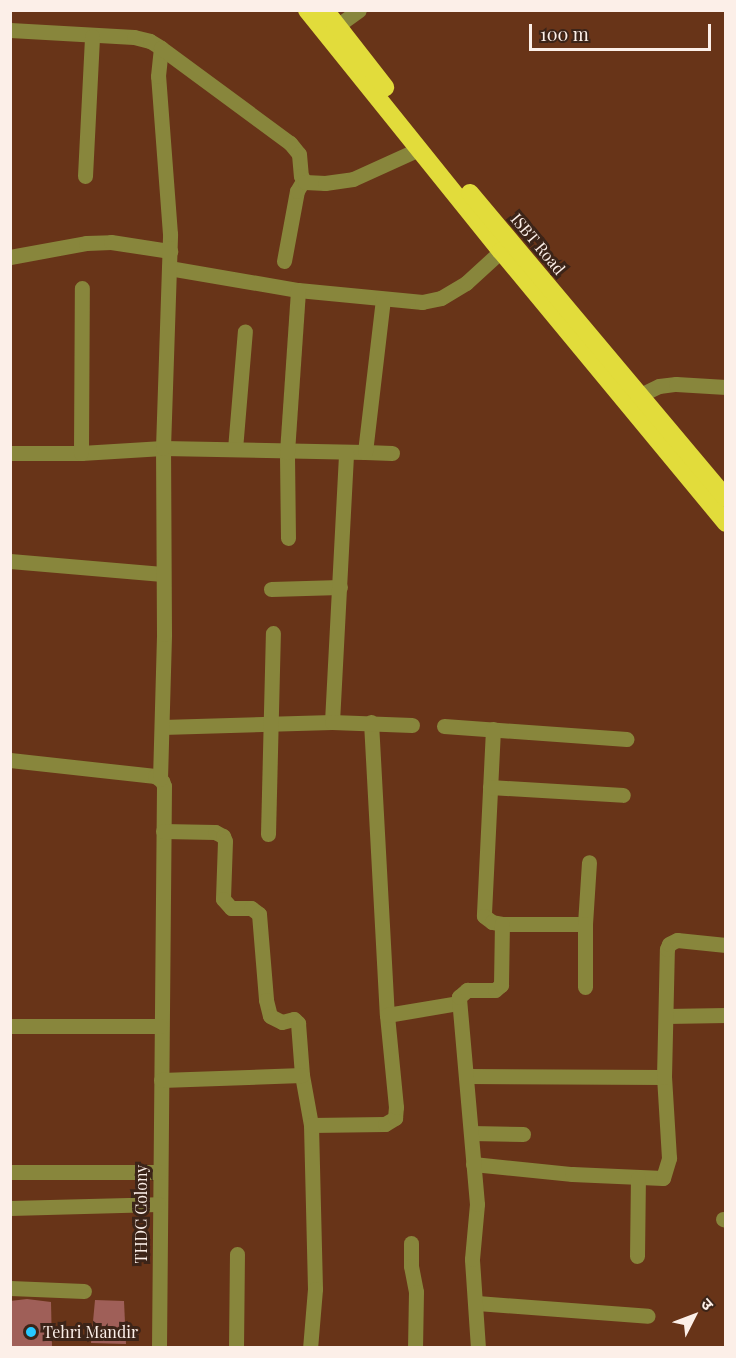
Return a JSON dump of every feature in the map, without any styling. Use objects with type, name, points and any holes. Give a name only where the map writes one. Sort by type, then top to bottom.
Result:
[{"type":"highway","points":[[308,10],[419,149],[459,189],[501,251],[632,398],[726,523]]},
{"type":"highway","name":"ISBT Road","points":[[325,10],[459,189],[632,398],[726,498]]},
{"type":"street","points":[[337,26],[359,10]]},
{"type":"street","points":[[10,30],[134,37],[150,41],[290,143],[299,154],[303,180],[297,191],[284,261]]},
{"type":"street","points":[[85,176],[92,36]]},
{"type":"street","name":"THDC Colony","points":[[159,1347],[158,1204],[164,786],[160,779],[162,574],[170,251],[170,201],[163,162],[158,76],[160,48]]},
{"type":"street","points":[[303,180],[325,183],[353,179],[419,149]]},
{"type":"street","points":[[10,257],[86,243],[111,242],[170,251]]},
{"type":"street","points":[[169,268],[298,290],[422,302],[441,298],[475,276],[501,251]]},
{"type":"street","points":[[81,453],[82,288]]},
{"type":"street","points":[[288,538],[287,452],[298,290]]},
{"type":"street","points":[[365,452],[383,299]]},
{"type":"street","points":[[235,450],[245,331]]},
{"type":"street","points":[[632,398],[659,386],[676,384],[726,387]]},
{"type":"street","points":[[10,453],[81,453],[164,448],[392,453]]},
{"type":"street","points":[[332,722],[346,453]]},
{"type":"street","points":[[10,561],[162,574]]},
{"type":"street","points":[[271,590],[340,587]]},
{"type":"street","points":[[268,834],[273,633]]},
{"type":"street","points":[[162,727],[332,722],[412,725]]},
{"type":"street","points":[[311,1125],[385,1124],[394,1118],[396,1107],[387,1015],[371,722]]},
{"type":"street","points":[[444,726],[627,739]]},
{"type":"street","points":[[493,729],[483,910],[487,919],[502,924],[585,924]]},
{"type":"street","points":[[10,760],[160,779]]},
{"type":"street","points":[[490,787],[622,795]]},
{"type":"street","points":[[163,831],[215,832],[223,836],[225,841],[223,899],[229,907],[251,908],[259,914],[266,1000],[270,1016],[282,1022],[294,1019],[298,1023],[302,1075],[311,1125],[315,1289],[309,1347]]},
{"type":"street","points":[[585,987],[585,924],[589,862]]},
{"type":"street","points":[[478,1347],[477,1303],[472,1259],[477,1212],[459,1003],[463,991],[495,990],[501,985],[502,924]]},
{"type":"street","points":[[473,1164],[638,1178],[663,1178],[668,1168],[664,1077],[669,944],[677,940],[726,945]]},
{"type":"street","points":[[387,1015],[459,1003]]},
{"type":"street","points":[[666,1016],[726,1015]]},
{"type":"street","points":[[10,1026],[160,1026]]},
{"type":"street","points":[[161,1080],[302,1075]]},
{"type":"street","points":[[467,1076],[664,1077]]},
{"type":"street","points":[[471,1132],[523,1134]]},
{"type":"street","points":[[10,1172],[159,1172]]},
{"type":"street","points":[[637,1256],[638,1178]]},
{"type":"street","points":[[10,1208],[158,1204]]},
{"type":"street","points":[[411,1243],[411,1266],[416,1292],[415,1347]]},
{"type":"street","points":[[236,1347],[237,1254]]},
{"type":"street","points":[[10,1288],[84,1291]]},
{"type":"street","points":[[477,1303],[648,1316]]},
{"type":"building","name":"Tehri Mandir","points":[[27,1299],[51,1302],[52,1347],[10,1347],[10,1301]]},
{"type":"building","points":[[95,1300],[124,1301],[126,1344],[91,1343]]},
{"type":"place","name":"Tehri Mandir","points":[[31,1332]]}]
